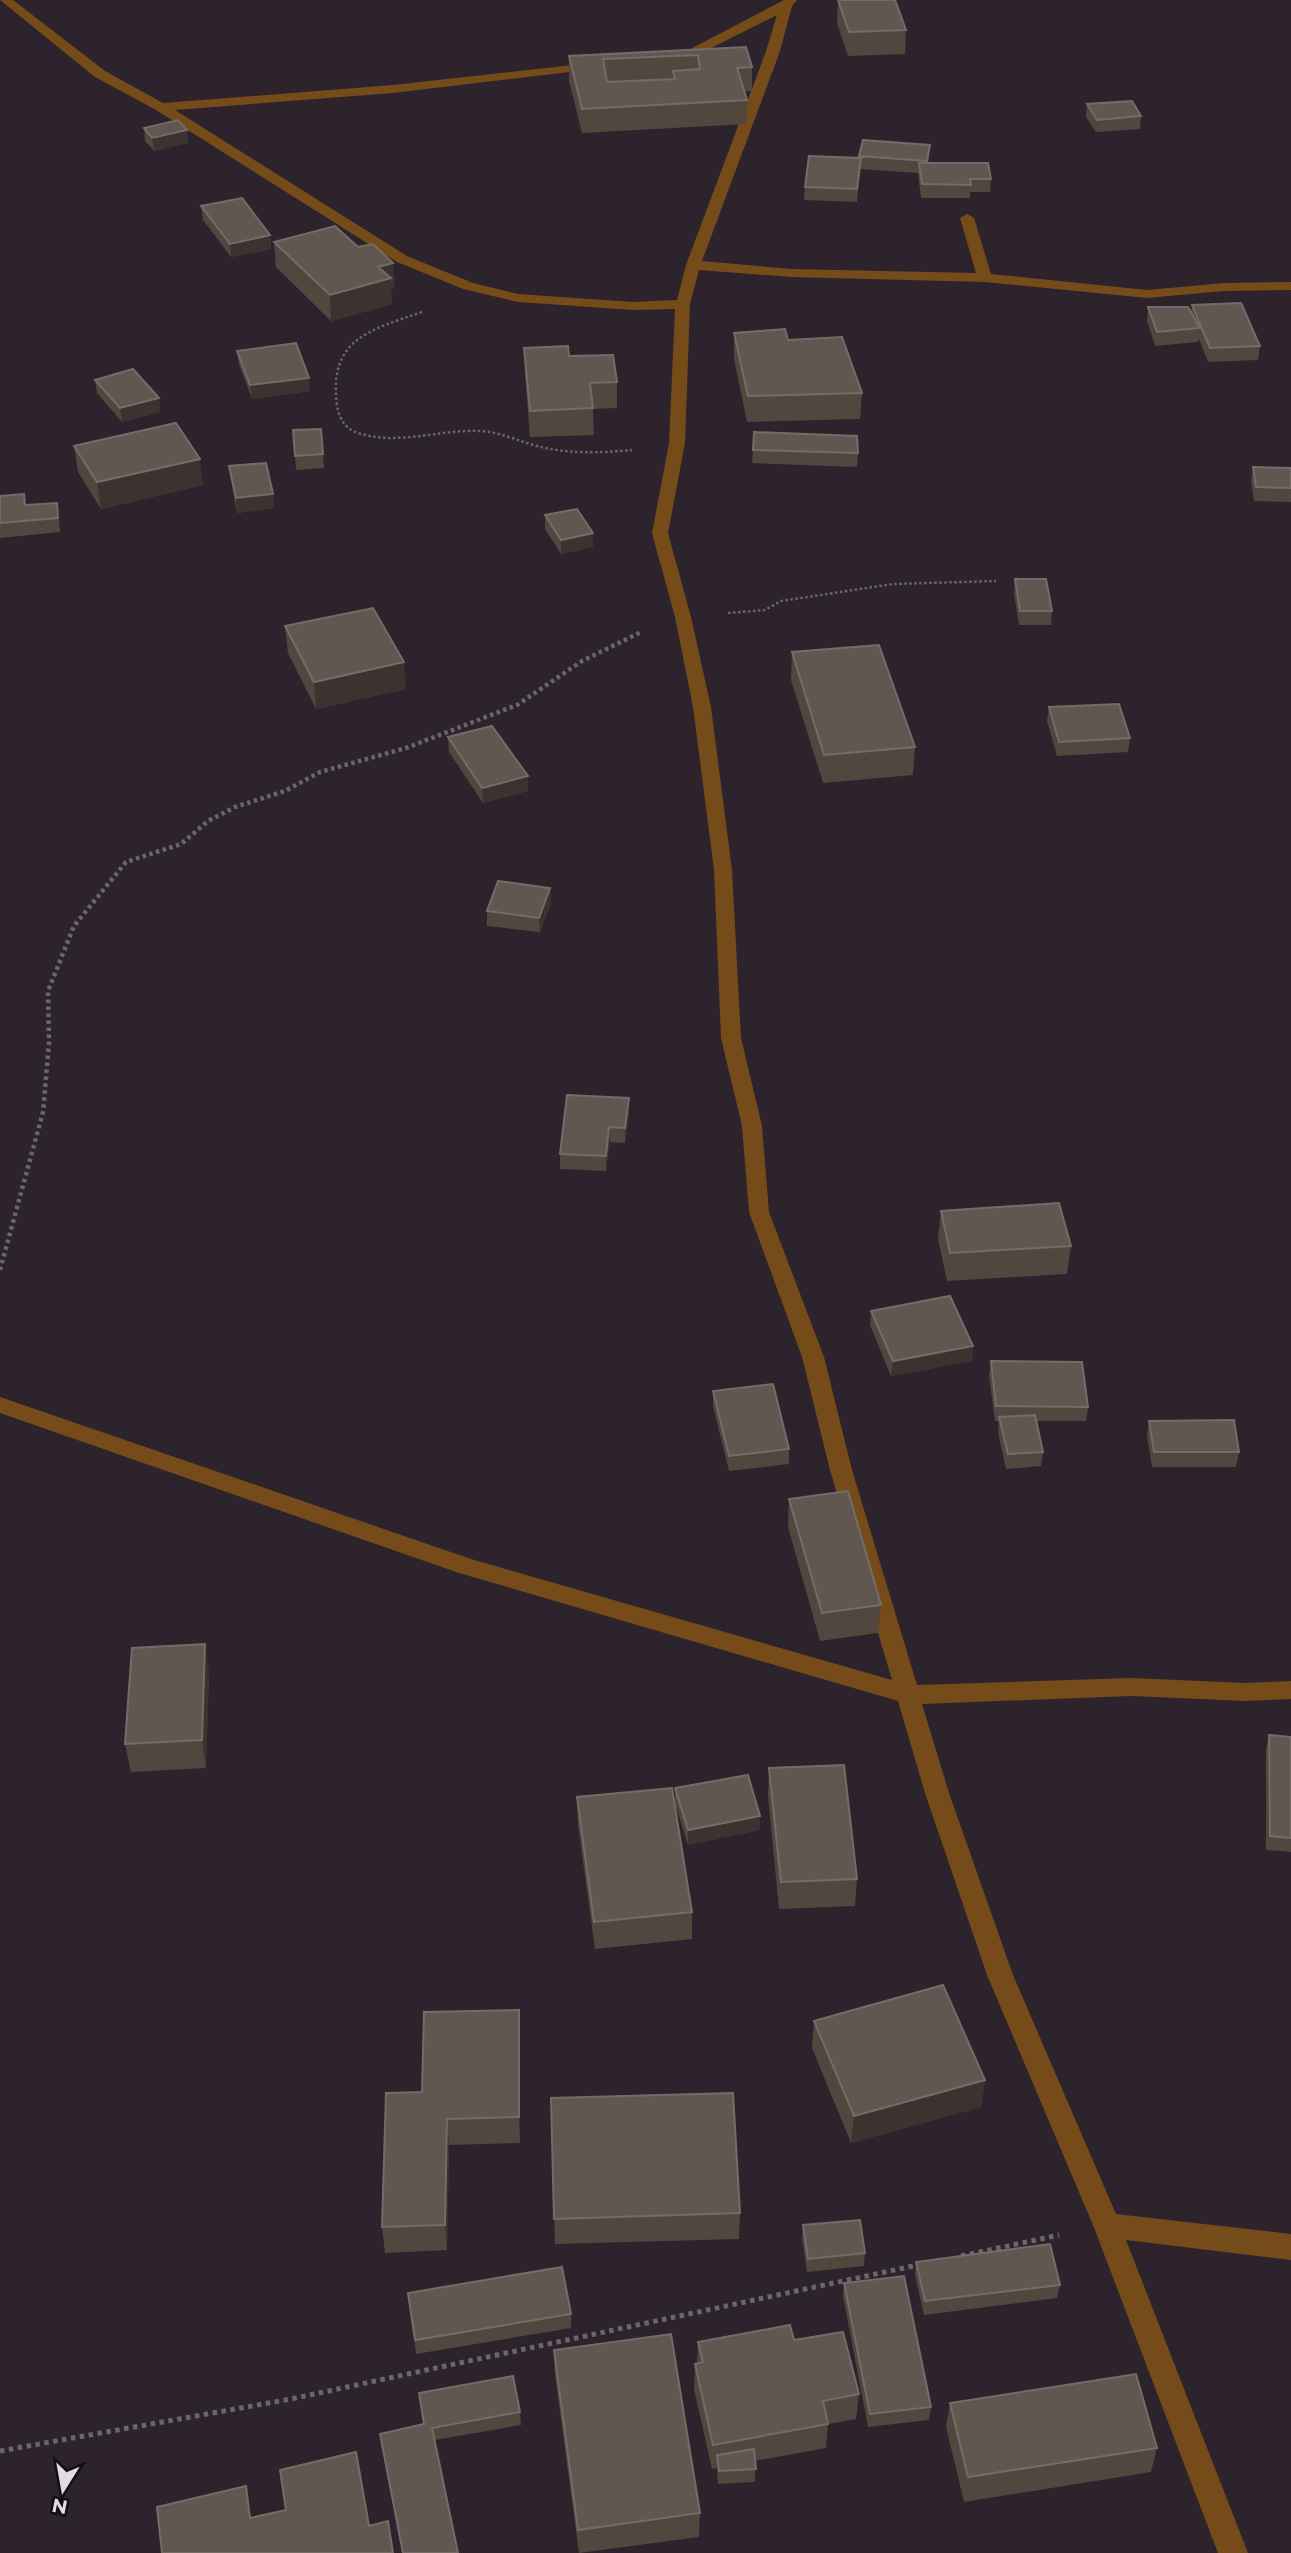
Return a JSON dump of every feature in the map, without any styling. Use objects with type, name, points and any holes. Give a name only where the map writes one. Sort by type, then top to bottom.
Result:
[{"type":"street","points":[[5,0],[100,74],[161,107],[402,259],[447,279],[498,294],[582,303],[683,304]]},
{"type":"street","points":[[788,2],[766,54],[693,265],[683,304],[677,443],[660,533],[683,617],[707,747],[723,870],[731,1038],[752,1126],[759,1212],[813,1357],[841,1470],[937,1793],[1000,1975],[1107,2225],[1233,2553]]},
{"type":"street","points":[[716,56],[676,57],[788,2]]},
{"type":"street","points":[[161,107],[393,89],[616,62]]},
{"type":"street","points":[[967,218],[985,278]]},
{"type":"street","points":[[693,265],[803,274],[985,278],[1080,285],[1147,294],[1224,287],[1291,286]]},
{"type":"street","points":[[0,1405],[467,1567],[910,1695],[1131,1687],[1246,1692],[1291,1690]]},
{"type":"street","points":[[1107,2225],[1291,2247]]},
{"type":"path","points":[[498,294],[428,310],[376,328],[363,333],[342,351],[334,387],[339,417],[345,426],[357,433],[382,436],[477,430],[505,434],[545,448],[586,451],[624,451],[677,443]]},
{"type":"path","points":[[0,1270],[43,1112],[49,1043],[48,991],[74,926],[126,862],[181,844],[217,816],[235,807],[285,791],[320,772],[406,748],[517,705],[582,662],[636,634],[683,617],[765,610],[781,601],[893,584],[996,581]]},
{"type":"path","points":[[957,2257],[1107,2225]]},
{"type":"path","points":[[0,2451],[291,2399],[930,2263]]},
{"type":"building","points":[[838,0],[895,0],[906,30],[849,32]]},
{"type":"building","points":[[746,47],[752,67],[737,68],[747,100],[582,109],[569,56]],"holes":[[[698,55],[700,69],[673,71],[675,79],[607,82],[603,59]]]},
{"type":"building","points":[[1132,101],[1141,116],[1097,120],[1087,104]]},
{"type":"building","points":[[178,120],[187,130],[152,138],[144,128]]},
{"type":"building","points":[[863,140],[930,145],[927,161],[859,156]]},
{"type":"building","points":[[809,156],[861,158],[857,189],[805,187]]},
{"type":"building","points":[[919,163],[988,163],[991,179],[970,179],[971,185],[922,184]]},
{"type":"building","points":[[242,198],[270,235],[230,244],[201,206]]},
{"type":"building","points":[[335,226],[358,247],[373,244],[393,263],[378,267],[391,278],[330,295],[274,242]]},
{"type":"building","points":[[1241,303],[1260,346],[1210,348],[1192,305]]},
{"type":"building","points":[[1148,307],[1188,307],[1200,328],[1157,332]]},
{"type":"building","points":[[785,329],[788,340],[842,337],[862,393],[748,396],[734,333]]},
{"type":"building","points":[[296,343],[309,378],[250,385],[237,351]]},
{"type":"building","points":[[568,346],[569,356],[613,355],[617,382],[590,383],[593,408],[530,411],[524,348]]},
{"type":"building","points":[[133,369],[159,398],[120,408],[95,380]]},
{"type":"building","points":[[176,423],[200,459],[97,482],[74,446]]},
{"type":"building","points":[[321,429],[323,454],[295,456],[293,430]]},
{"type":"building","points":[[754,432],[857,436],[858,453],[753,450]]},
{"type":"building","points":[[266,463],[273,494],[236,498],[229,466]]},
{"type":"building","points":[[1253,467],[1291,468],[1291,488],[1256,487]]},
{"type":"building","points":[[24,494],[25,505],[57,503],[58,518],[0,523],[0,496]]},
{"type":"building","points":[[577,509],[593,533],[561,540],[545,515]]},
{"type":"building","points":[[1015,579],[1046,579],[1052,611],[1020,611]]},
{"type":"building","points":[[373,608],[404,662],[314,682],[285,626]]},
{"type":"building","points":[[879,645],[915,747],[824,755],[792,652]]},
{"type":"building","points":[[1119,704],[1130,738],[1059,742],[1049,707]]},
{"type":"building","points":[[492,726],[528,776],[482,788],[448,737]]},
{"type":"building","points":[[498,881],[550,888],[539,918],[487,911]]},
{"type":"building","points":[[567,1095],[629,1098],[625,1128],[609,1127],[606,1156],[560,1154]]},
{"type":"building","points":[[1059,1203],[1071,1246],[950,1253],[941,1211]]},
{"type":"building","points":[[950,1296],[973,1346],[893,1361],[871,1311]]},
{"type":"building","points":[[991,1361],[1082,1362],[1088,1407],[996,1406]]},
{"type":"building","points":[[773,1384],[789,1449],[729,1456],[713,1391]]},
{"type":"building","points":[[1035,1415],[1043,1452],[1008,1454],[999,1417]]},
{"type":"building","points":[[1234,1420],[1239,1452],[1154,1452],[1149,1421]]},
{"type":"building","points":[[848,1491],[881,1605],[822,1613],[789,1499]]},
{"type":"building","points":[[205,1644],[202,1740],[125,1744],[132,1648]]},
{"type":"building","points":[[1269,1735],[1291,1737],[1291,1838],[1270,1836]]},
{"type":"building","points":[[844,1765],[857,1879],[781,1882],[769,1768]]},
{"type":"building","points":[[748,1775],[760,1816],[688,1830],[675,1788]]},
{"type":"building","points":[[672,1788],[692,1912],[594,1922],[577,1797]]},
{"type":"building","points":[[943,1985],[985,2080],[854,2116],[814,2021]]},
{"type":"building","points":[[519,2010],[519,2117],[447,2119],[445,2225],[382,2227],[386,2093],[422,2092],[424,2012]]},
{"type":"building","points":[[733,2093],[740,2213],[554,2219],[551,2098]]},
{"type":"building","points":[[860,2220],[865,2253],[808,2259],[803,2225]]},
{"type":"building","points":[[1050,2244],[1060,2285],[925,2301],[916,2262]]},
{"type":"building","points":[[562,2267],[571,2314],[415,2340],[408,2293]]},
{"type":"building","points":[[904,2276],[931,2407],[870,2414],[844,2283]]},
{"type":"building","points":[[790,2325],[794,2340],[843,2332],[859,2394],[823,2401],[828,2424],[713,2445],[695,2364],[703,2362],[698,2342]]},
{"type":"building","points":[[671,2334],[700,2513],[578,2530],[554,2350]]},
{"type":"building","points":[[1136,2374],[1157,2448],[968,2477],[950,2403]]},
{"type":"building","points":[[513,2376],[520,2412],[432,2428],[458,2553],[403,2553],[380,2434],[424,2424],[419,2393]]},
{"type":"building","points":[[754,2449],[756,2469],[719,2471],[717,2455]]},
{"type":"building","points":[[356,2452],[369,2526],[388,2521],[393,2553],[162,2553],[157,2507],[246,2486],[250,2518],[286,2510],[280,2470]]}]
